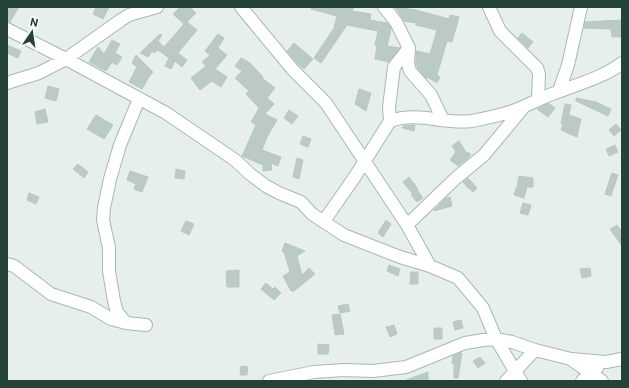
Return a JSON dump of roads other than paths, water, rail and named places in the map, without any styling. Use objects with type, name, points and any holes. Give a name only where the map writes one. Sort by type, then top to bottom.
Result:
[{"type":"street","points":[[7,83],[39,73],[66,59],[129,15],[157,7]]},
{"type":"street","points":[[240,7],[293,70],[326,103],[407,225],[430,266]]},
{"type":"street","points":[[384,7],[396,22],[409,48],[408,63],[410,71],[432,95],[443,120]]},
{"type":"street","points":[[489,7],[500,31],[537,68],[539,74],[538,99]]},
{"type":"street","points":[[572,7],[576,29]]},
{"type":"street","points":[[558,91],[568,65],[581,7]]},
{"type":"street","points":[[7,29],[166,113],[235,160],[266,186],[301,202],[312,214],[344,234],[400,257],[430,266],[458,278],[483,308],[496,339],[518,377]]},
{"type":"street","points":[[324,221],[390,121],[390,104],[394,67],[409,48]]},
{"type":"street","points":[[390,121],[397,118],[422,116],[443,120],[471,121],[510,112],[538,99],[609,72],[622,63]]},
{"type":"street","points":[[126,323],[117,312],[114,301],[109,271],[109,248],[103,220],[110,179],[120,145],[139,99]]},
{"type":"street","points":[[407,225],[456,178],[484,155],[525,105]]},
{"type":"street","points":[[7,264],[14,266],[27,278],[51,294],[92,308],[111,319],[126,323],[146,325]]},
{"type":"street","points":[[269,381],[314,372],[344,370],[373,371],[406,367],[465,343],[496,339],[512,342],[535,350],[571,359],[606,362],[622,360]]},
{"type":"street","points":[[506,381],[518,377],[535,350]]},
{"type":"street","points":[[571,359],[586,377],[602,381]]},
{"type":"street","points":[[586,377],[606,362]]}]
